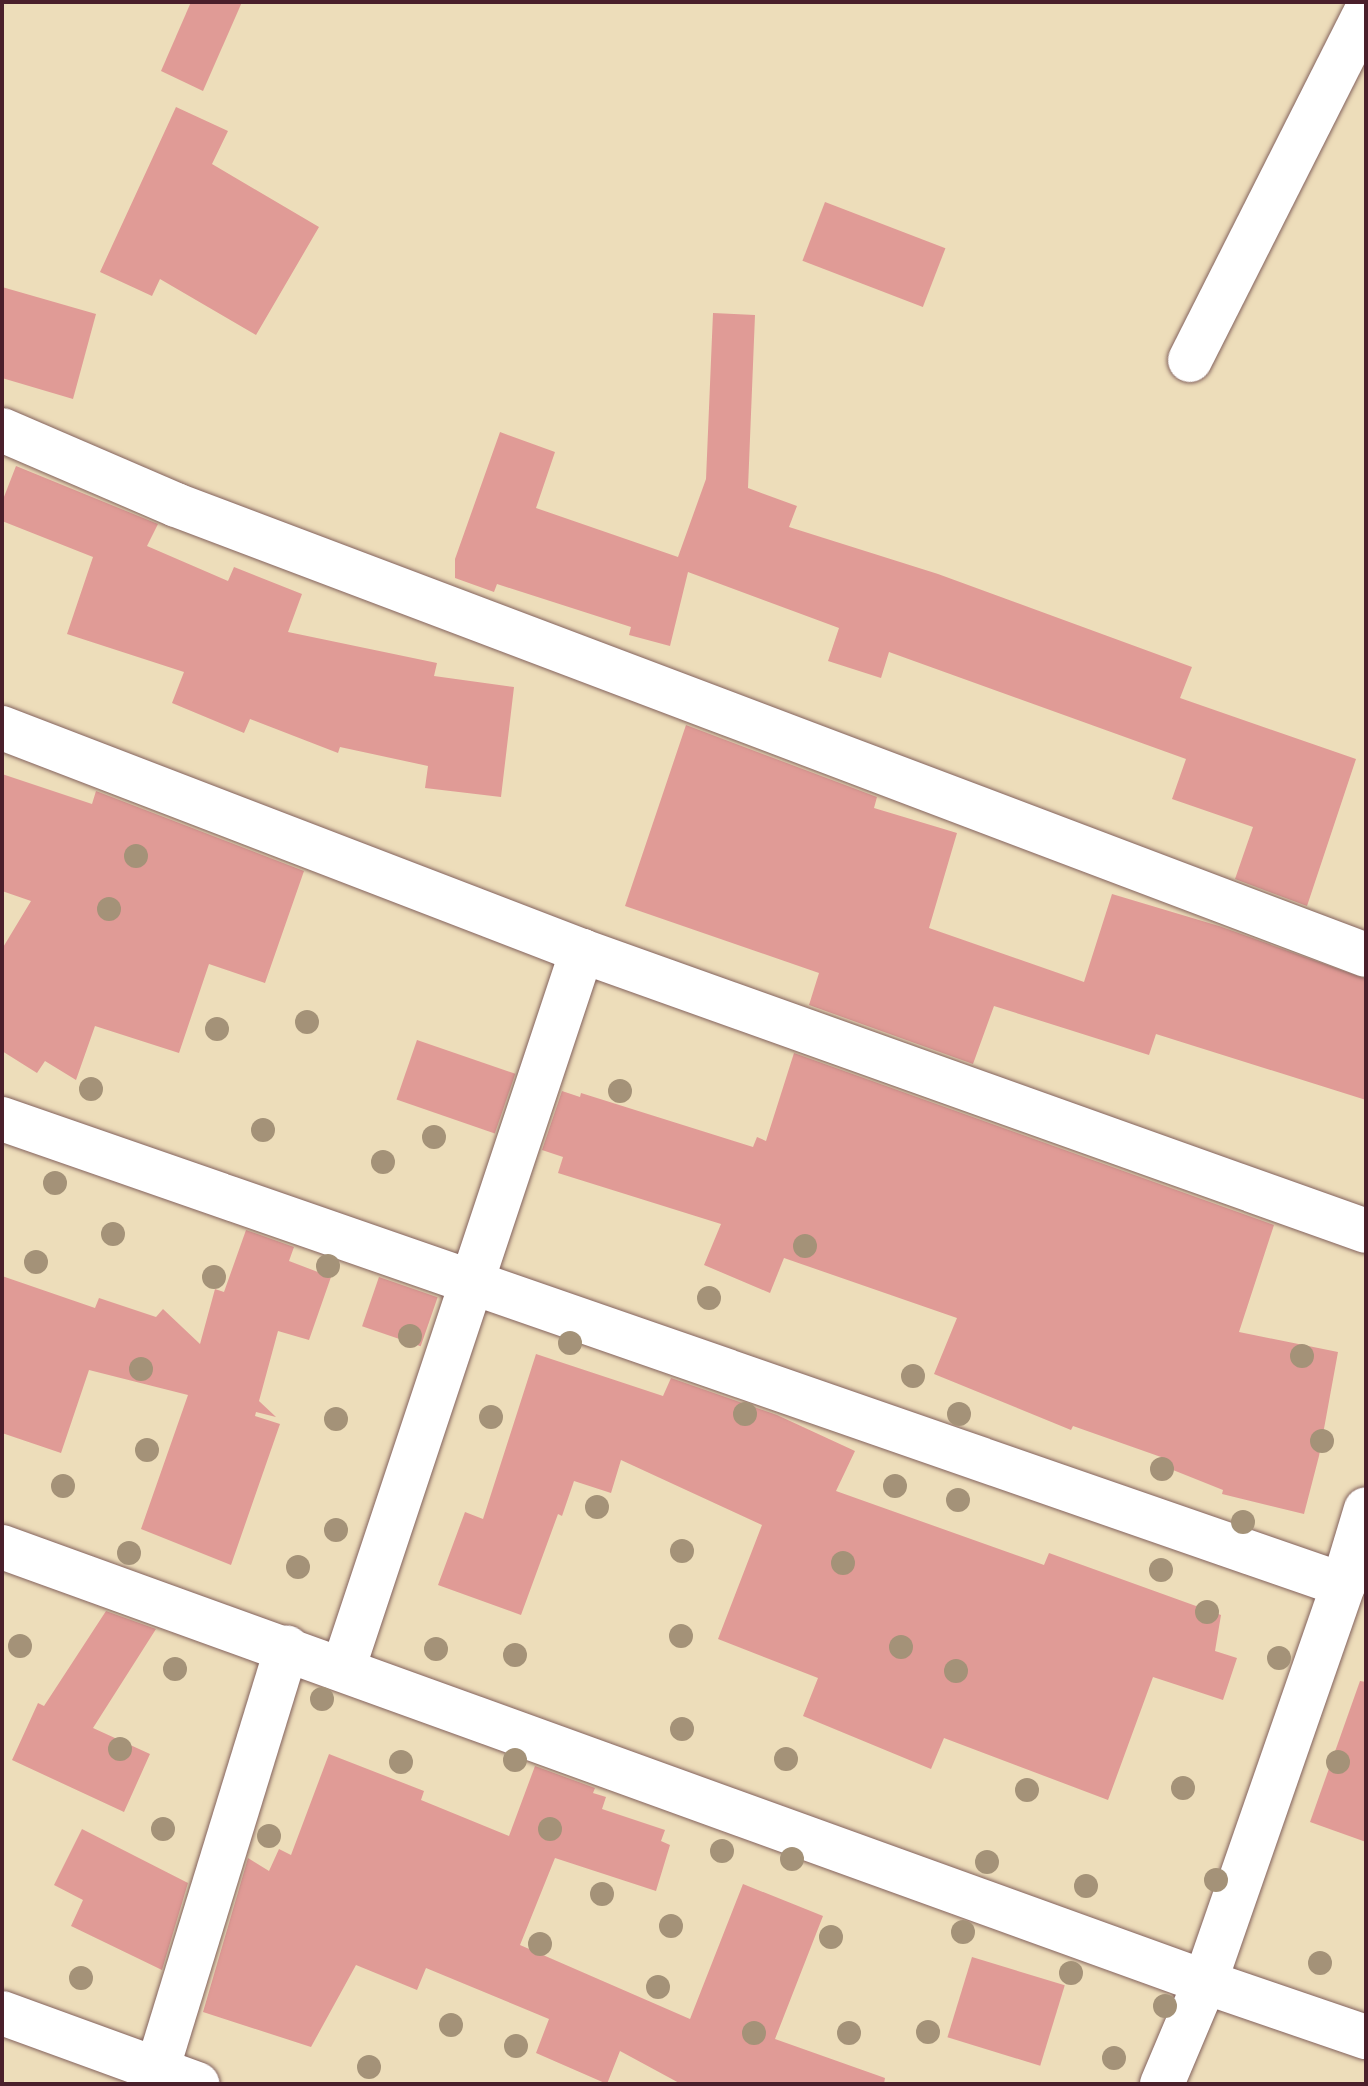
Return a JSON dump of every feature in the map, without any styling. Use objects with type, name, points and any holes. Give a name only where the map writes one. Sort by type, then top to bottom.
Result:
[{"type":"street","points":[[1190,360],[1366,11]]},
{"type":"street","points":[[2,430],[176,505],[1366,955]]},
{"type":"street","points":[[2,728],[582,951],[1366,1231]]},
{"type":"street","points":[[343,1669],[582,951]]},
{"type":"street","points":[[2,1119],[1343,1585]]},
{"type":"street","points":[[1162,2084],[1205,1982],[1343,1585],[1366,1509]]},
{"type":"street","points":[[2,1547],[1205,1982],[1366,2037]]},
{"type":"street","points":[[2,2013],[177,2077],[287,1648]]},
{"type":"building","points":[[191,2],[242,2],[203,91],[161,71]]},
{"type":"building","points":[[176,107],[228,131],[212,164],[319,227],[256,335],[160,279],[152,296],[100,272]]},
{"type":"building","points":[[825,202],[945,248],[923,307],[802,261]]},
{"type":"building","points":[[2,287],[96,314],[73,399],[2,378]]},
{"type":"building","points":[[713,313],[755,315],[748,488],[797,506],[789,527],[938,574],[1192,667],[1180,698],[1356,759],[1307,906],[1235,879],[1253,827],[1172,799],[1186,759],[889,652],[881,678],[828,661],[839,628],[688,572],[670,646],[629,635],[631,627],[497,584],[494,592],[455,578],[455,559],[500,432],[555,452],[536,508],[678,557],[706,479]]},
{"type":"building","points":[[16,466],[158,524],[147,546],[228,581],[234,567],[302,594],[288,632],[437,663],[434,676],[514,687],[501,797],[425,788],[428,766],[340,747],[338,753],[250,719],[244,733],[172,703],[184,672],[67,634],[93,557],[2,521],[2,502]]},
{"type":"building","points":[[686,725],[877,797],[874,808],[957,833],[929,928],[1084,982],[1112,894],[1219,926],[1366,979],[1366,1100],[1156,1034],[1149,1055],[994,1006],[973,1064],[809,1005],[819,973],[625,906]]},
{"type":"building","points":[[2,774],[92,804],[96,791],[304,871],[265,983],[209,964],[179,1053],[95,1026],[76,1080],[45,1061],[37,1073],[2,1051],[2,949],[31,901],[2,891]]},
{"type":"building","points":[[417,1040],[515,1074],[495,1133],[396,1100]]},
{"type":"building","points":[[794,1053],[1274,1225],[1239,1332],[1338,1352],[1319,1456],[1304,1514],[1222,1494],[1223,1490],[1158,1464],[1161,1457],[1073,1426],[1071,1430],[934,1374],[957,1318],[784,1258],[770,1293],[704,1265],[721,1224],[558,1173],[563,1157],[542,1150],[562,1091],[580,1097],[581,1093],[753,1147],[757,1137],[766,1141]]},
{"type":"building","points":[[246,1230],[294,1247],[289,1261],[331,1277],[309,1340],[278,1331],[259,1401],[276,1417],[256,1412],[255,1416],[280,1424],[231,1565],[141,1529],[188,1395],[89,1370],[61,1453],[2,1433],[2,1276],[95,1308],[99,1298],[156,1317],[163,1309],[200,1344],[215,1289],[224,1292]]},
{"type":"building","points":[[379,1277],[438,1297],[421,1346],[362,1326]]},
{"type":"building","points":[[536,1354],[663,1396],[671,1378],[777,1415],[855,1451],[836,1491],[1044,1565],[1049,1553],[1221,1615],[1215,1651],[1237,1658],[1223,1700],[1153,1677],[1108,1800],[944,1738],[931,1769],[803,1716],[818,1678],[718,1639],[762,1525],[621,1460],[611,1493],[574,1481],[562,1516],[558,1514],[521,1615],[438,1585],[465,1512],[483,1519]]},
{"type":"building","points":[[106,1611],[156,1629],[93,1728],[150,1754],[124,1812],[12,1760],[38,1703],[44,1706]]},
{"type":"building","points":[[1360,1681],[1366,1682],[1366,1842],[1310,1822]]},
{"type":"building","points":[[329,1754],[424,1791],[421,1800],[509,1836],[535,1766],[595,1788],[593,1793],[606,1797],[602,1809],[665,1830],[661,1841],[670,1845],[656,1891],[555,1858],[520,1945],[690,2019],[743,1884],[823,1916],[775,2039],[885,2078],[884,2084],[681,2084],[620,2051],[607,2084],[536,2053],[549,2019],[426,1968],[417,1990],[356,1965],[311,2047],[203,2012],[248,1858],[269,1871],[279,1849],[291,1855]]},
{"type":"building","points":[[82,1829],[188,1883],[162,1970],[71,1926],[83,1900],[54,1885]]},
{"type":"building","points":[[972,1957],[1065,1985],[1040,2066],[947,2037]]}]
